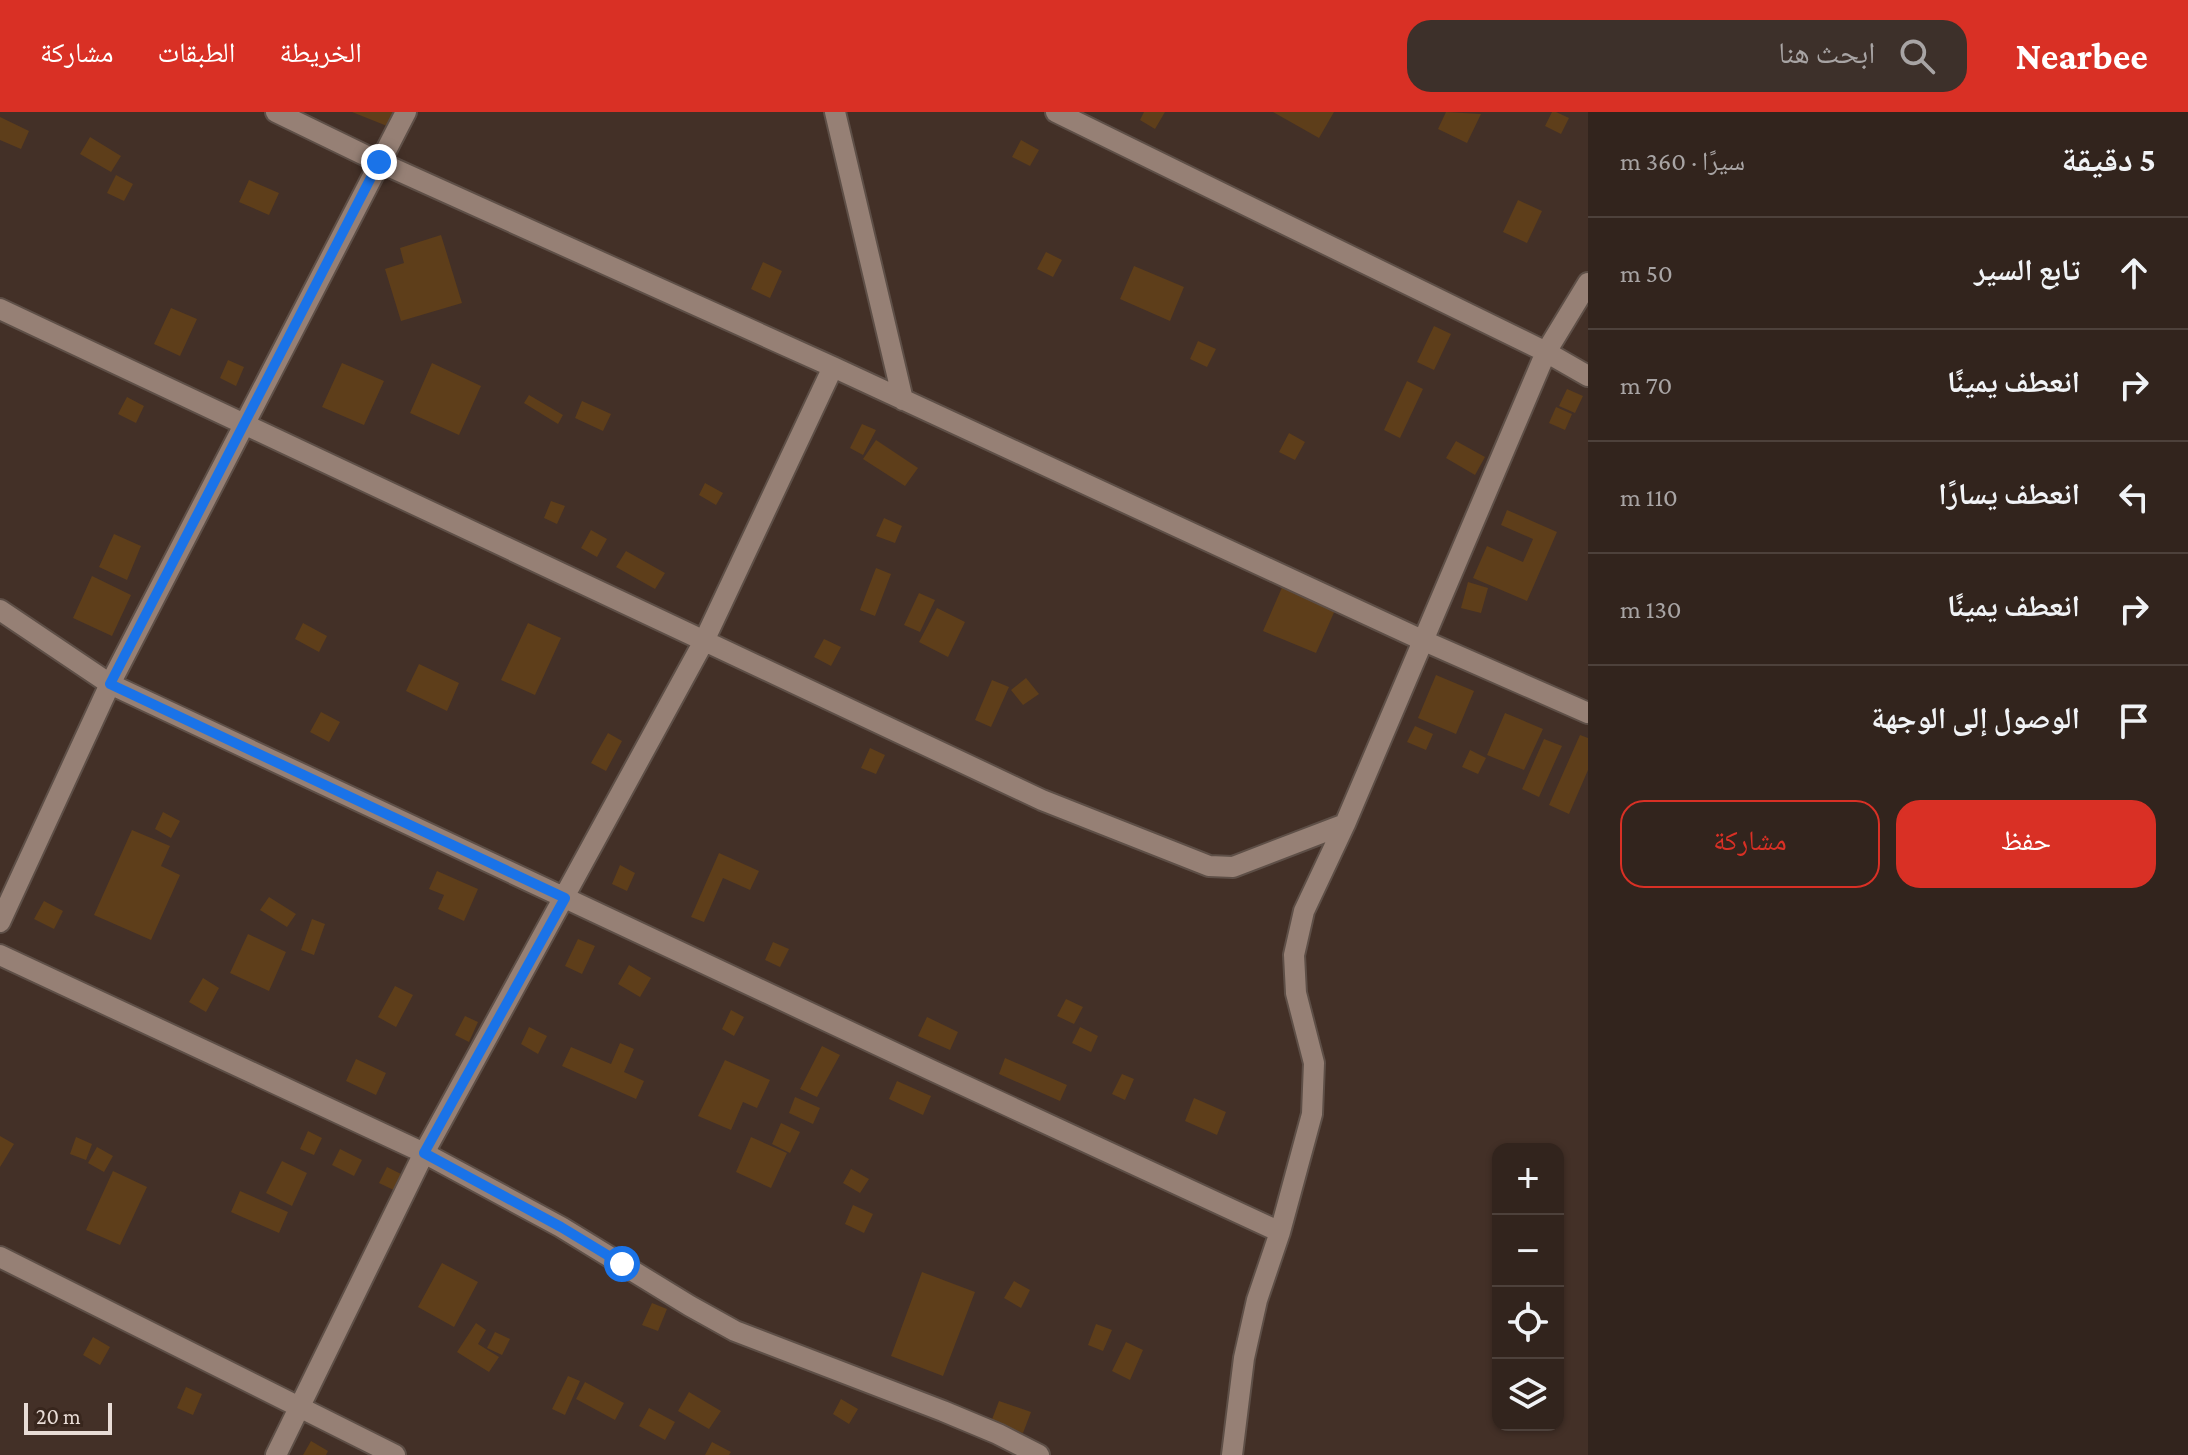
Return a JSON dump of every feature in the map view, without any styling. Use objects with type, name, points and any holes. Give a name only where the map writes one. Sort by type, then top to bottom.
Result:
[{"type":"street","points":[[276,112],[1422,640],[1588,713]]},
{"type":"street","points":[[0,922],[110,684],[406,112]]},
{"type":"street","points":[[835,112],[903,400]]},
{"type":"street","points":[[1056,112],[1546,352],[1588,376]]},
{"type":"street","points":[[1232,1455],[1244,1358],[1257,1300],[1280,1232],[1312,1114],[1314,1063],[1296,993],[1294,955],[1304,911],[1345,824],[1546,352],[1588,283]]},
{"type":"street","points":[[0,309],[1042,800],[1209,866],[1233,867],[1345,824]]},
{"type":"street","points":[[276,1455],[424,1153],[704,641],[833,367]]},
{"type":"street","points":[[0,610],[110,684],[1280,1232]]},
{"type":"street","points":[[0,955],[424,1153],[561,1227],[735,1331],[943,1411],[1039,1455]]},
{"type":"street","points":[[0,1257],[395,1455]]},
{"type":"building","points":[[352,112],[393,112],[387,126]]},
{"type":"building","points":[[1144,112],[1165,112],[1155,129],[1140,120]]},
{"type":"building","points":[[1273,112],[1334,112],[1319,138]]},
{"type":"building","points":[[1446,112],[1481,114],[1467,143],[1438,129]]},
{"type":"building","points":[[1552,112],[1569,118],[1561,134],[1545,126]]},
{"type":"building","points":[[0,117],[29,131],[21,149],[0,140]]},
{"type":"building","points":[[90,137],[121,156],[111,172],[80,154]]},
{"type":"building","points":[[1021,140],[1039,150],[1030,166],[1012,157]]},
{"type":"building","points":[[116,175],[133,184],[124,201],[107,193]]},
{"type":"building","points":[[249,180],[279,193],[269,215],[239,202]]},
{"type":"building","points":[[1518,200],[1542,211],[1527,243],[1503,232]]},
{"type":"building","points":[[441,235],[462,303],[401,321],[385,269],[404,263],[400,248]]},
{"type":"building","points":[[1046,252],[1062,260],[1053,277],[1037,269]]},
{"type":"building","points":[[763,262],[782,271],[770,298],[751,289]]},
{"type":"building","points":[[1134,266],[1184,287],[1170,321],[1120,299]]},
{"type":"building","points":[[171,308],[197,319],[180,356],[154,344]]},
{"type":"building","points":[[1434,326],[1451,334],[1434,370],[1417,362]]},
{"type":"building","points":[[1198,341],[1216,349],[1207,367],[1190,359]]},
{"type":"building","points":[[228,360],[244,367],[236,386],[220,378]]},
{"type":"building","points":[[342,363],[384,381],[364,425],[322,407]]},
{"type":"building","points":[[432,363],[481,386],[459,435],[410,413]]},
{"type":"building","points":[[1407,381],[1423,389],[1400,438],[1384,430]]},
{"type":"building","points":[[1567,389],[1583,396],[1575,413],[1559,406]]},
{"type":"building","points":[[529,395],[563,415],[558,424],[524,403]]},
{"type":"building","points":[[127,397],[144,406],[136,423],[118,414]]},
{"type":"building","points":[[582,401],[611,414],[603,431],[575,418]]},
{"type":"building","points":[[1556,407],[1572,414],[1565,430],[1549,423]]},
{"type":"building","points":[[862,424],[876,430],[863,455],[850,448]]},
{"type":"building","points":[[1289,433],[1305,442],[1295,460],[1279,452]]},
{"type":"building","points":[[876,440],[918,468],[905,486],[863,459]]},
{"type":"building","points":[[1456,441],[1485,457],[1475,475],[1446,458]]},
{"type":"building","points":[[705,483],[723,493],[716,505],[699,495]]},
{"type":"building","points":[[551,501],[565,506],[557,524],[544,518]]},
{"type":"building","points":[[1507,510],[1557,532],[1527,601],[1473,578],[1487,546],[1523,562],[1533,539],[1501,525]]},
{"type":"building","points":[[884,518],[902,526],[895,543],[876,536]]},
{"type":"building","points":[[591,530],[607,539],[597,557],[581,548]]},
{"type":"building","points":[[114,534],[141,546],[127,580],[99,567]]},
{"type":"building","points":[[626,551],[665,573],[655,589],[616,567]]},
{"type":"building","points":[[876,568],[891,574],[875,616],[860,610]]},
{"type":"building","points":[[92,576],[131,595],[112,636],[73,618]]},
{"type":"building","points":[[1287,576],[1340,599],[1316,653],[1263,631]]},
{"type":"building","points":[[1468,582],[1488,588],[1481,613],[1461,608]]},
{"type":"building","points":[[919,593],[935,600],[920,632],[904,625]]},
{"type":"building","points":[[937,608],[965,622],[948,657],[919,642]]},
{"type":"building","points":[[303,623],[327,636],[319,652],[295,639]]},
{"type":"building","points":[[528,623],[561,638],[535,695],[501,680]]},
{"type":"building","points":[[824,639],[841,647],[831,666],[814,657]]},
{"type":"building","points":[[419,664],[459,683],[447,711],[406,691]]},
{"type":"building","points":[[1436,675],[1474,691],[1456,734],[1418,718]]},
{"type":"building","points":[[1026,678],[1039,694],[1023,705],[1011,690]]},
{"type":"building","points":[[992,680],[1009,687],[991,727],[975,720]]},
{"type":"building","points":[[321,712],[340,722],[329,742],[310,732]]},
{"type":"building","points":[[1505,713],[1543,729],[1524,770],[1487,755]]},
{"type":"building","points":[[1415,726],[1433,734],[1426,750],[1407,742]]},
{"type":"building","points":[[608,733],[622,741],[606,771],[591,763]]},
{"type":"building","points":[[1580,735],[1588,738],[1588,770],[1569,814],[1549,805]]},
{"type":"building","points":[[1544,739],[1562,746],[1539,797],[1522,789]]},
{"type":"building","points":[[870,748],[885,755],[876,774],[861,768]]},
{"type":"building","points":[[1470,750],[1486,758],[1478,774],[1462,767]]},
{"type":"building","points":[[163,812],[180,821],[171,838],[155,829]]},
{"type":"building","points":[[132,830],[170,846],[161,866],[180,875],[151,940],[94,915]]},
{"type":"building","points":[[719,853],[759,871],[750,890],[723,878],[704,922],[691,917]]},
{"type":"building","points":[[620,865],[635,873],[627,891],[612,884]]},
{"type":"building","points":[[437,871],[478,889],[464,921],[438,909],[444,895],[429,889]]},
{"type":"building","points":[[269,897],[296,914],[287,927],[260,910]]},
{"type":"building","points":[[44,901],[63,911],[54,929],[34,919]]},
{"type":"building","points":[[312,919],[325,924],[314,955],[301,950]]},
{"type":"building","points":[[248,934],[286,952],[269,991],[230,973]]},
{"type":"building","points":[[578,939],[595,946],[582,974],[565,966]]},
{"type":"building","points":[[773,942],[789,949],[780,967],[765,960]]},
{"type":"building","points":[[629,965],[651,978],[640,997],[618,984]]},
{"type":"building","points":[[203,978],[219,988],[206,1012],[189,1002]]},
{"type":"building","points":[[395,986],[413,995],[396,1027],[378,1017]]},
{"type":"building","points":[[1066,999],[1083,1007],[1074,1024],[1057,1016]]},
{"type":"building","points":[[731,1010],[744,1017],[734,1036],[722,1029]]},
{"type":"building","points":[[465,1016],[478,1022],[469,1042],[455,1035]]},
{"type":"building","points":[[927,1017],[958,1032],[950,1050],[918,1036]]},
{"type":"building","points":[[529,1027],[547,1036],[538,1054],[521,1044]]},
{"type":"building","points":[[1080,1027],[1098,1036],[1091,1052],[1072,1043]]},
{"type":"building","points":[[620,1043],[634,1049],[624,1072],[644,1081],[636,1099],[562,1066],[571,1047],[611,1064]]},
{"type":"building","points":[[822,1046],[840,1055],[817,1097],[800,1089]]},
{"type":"building","points":[[1005,1058],[1067,1085],[1060,1101],[999,1074]]},
{"type":"building","points":[[356,1059],[386,1073],[376,1095],[346,1081]]},
{"type":"building","points":[[725,1060],[770,1080],[757,1108],[743,1102],[731,1130],[698,1116]]},
{"type":"building","points":[[1122,1074],[1134,1079],[1125,1100],[1112,1094]]},
{"type":"building","points":[[897,1081],[931,1096],[923,1115],[889,1099]]},
{"type":"building","points":[[795,1097],[820,1108],[813,1124],[789,1113]]},
{"type":"building","points":[[1194,1098],[1226,1112],[1217,1135],[1185,1121]]},
{"type":"building","points":[[781,1123],[800,1132],[790,1153],[772,1144]]},
{"type":"building","points":[[308,1131],[322,1138],[314,1155],[300,1149]]},
{"type":"building","points":[[0,1136],[14,1144],[0,1167]]},
{"type":"building","points":[[76,1137],[92,1144],[86,1160],[70,1154]]},
{"type":"building","points":[[751,1137],[787,1153],[771,1188],[736,1172]]},
{"type":"building","points":[[97,1147],[113,1156],[104,1172],[88,1163]]},
{"type":"building","points":[[340,1149],[362,1160],[354,1176],[332,1165]]},
{"type":"building","points":[[282,1161],[307,1173],[292,1206],[266,1193]]},
{"type":"building","points":[[387,1167],[407,1177],[398,1192],[379,1183]]},
{"type":"building","points":[[851,1169],[869,1179],[860,1193],[843,1183]]},
{"type":"building","points":[[113,1171],[147,1187],[120,1245],[86,1230]]},
{"type":"building","points":[[240,1191],[288,1212],[279,1233],[231,1212]]},
{"type":"building","points":[[853,1205],[873,1214],[864,1233],[845,1224]]},
{"type":"building","points":[[442,1263],[478,1282],[454,1327],[418,1307]]},
{"type":"building","points":[[922,1272],[975,1292],[943,1376],[891,1356]]},
{"type":"building","points":[[1014,1281],[1030,1290],[1021,1308],[1004,1298]]},
{"type":"building","points":[[652,1303],[667,1309],[658,1331],[642,1325]]},
{"type":"building","points":[[476,1323],[486,1330],[478,1344],[499,1357],[489,1372],[457,1352]]},
{"type":"building","points":[[1096,1324],[1112,1330],[1103,1351],[1088,1345]]},
{"type":"building","points":[[495,1332],[510,1339],[502,1355],[487,1348]]},
{"type":"building","points":[[93,1337],[110,1347],[100,1365],[83,1355]]},
{"type":"building","points":[[1126,1342],[1143,1350],[1130,1380],[1112,1371]]},
{"type":"building","points":[[568,1376],[580,1381],[565,1415],[552,1409]]},
{"type":"building","points":[[585,1382],[624,1403],[615,1420],[576,1399]]},
{"type":"building","points":[[186,1387],[202,1394],[193,1415],[177,1408]]},
{"type":"building","points":[[689,1392],[721,1411],[709,1429],[678,1411]]},
{"type":"building","points":[[841,1399],[858,1409],[849,1424],[833,1414]]},
{"type":"building","points":[[999,1401],[1031,1412],[1023,1433],[991,1422]]},
{"type":"building","points":[[649,1408],[675,1422],[665,1440],[639,1426]]},
{"type":"building","points":[[311,1441],[328,1451],[326,1455],[303,1455]]},
{"type":"building","points":[[712,1442],[731,1452],[729,1455],[705,1455]]},
{"type":"route","points":[[379,162],[110,684],[565,898],[424,1153],[561,1227],[622,1264]]}]
